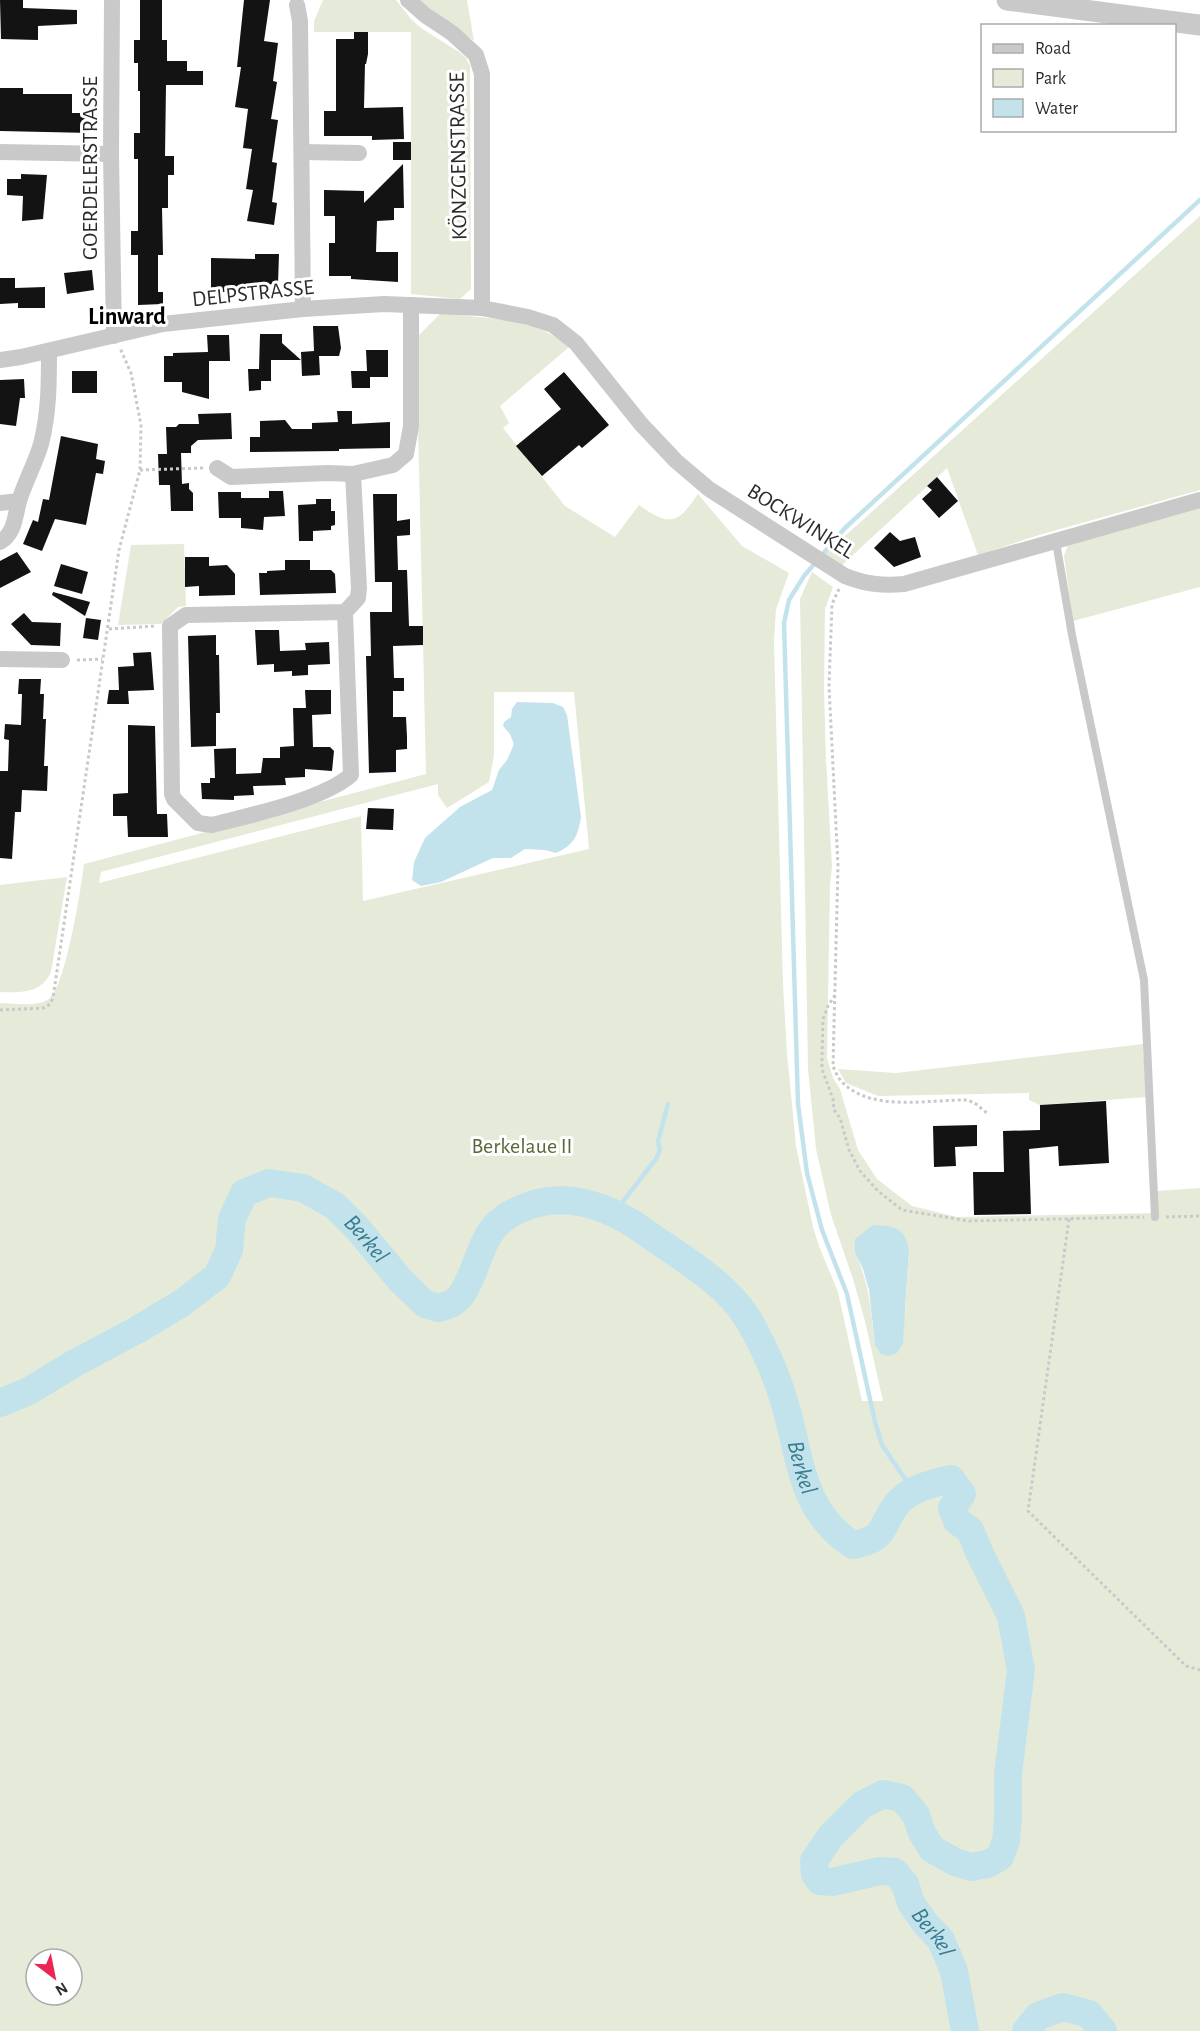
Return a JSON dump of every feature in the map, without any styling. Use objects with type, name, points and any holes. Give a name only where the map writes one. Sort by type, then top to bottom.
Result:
[{"type":"street","name":"GOERDELERSTRASSE","points":[[112,0],[111,154],[114,336]]},
{"type":"street","name":"KÖNZGENSTRASSE","points":[[408,0],[425,15],[452,33],[476,55],[482,74],[482,308]]},
{"type":"street","points":[[1006,0],[1200,25]]},
{"type":"street","points":[[297,5],[300,21],[303,309]]},
{"type":"street","points":[[0,152],[111,154]]},
{"type":"street","points":[[302,152],[359,153]]},
{"type":"street","name":"DELPSTRASSE","points":[[0,360],[163,324],[303,309],[384,304],[442,307]]},
{"type":"street","points":[[217,468],[231,477],[353,474],[393,465],[406,454],[411,426],[411,305]]},
{"type":"street","name":"BOCKWINKEL","points":[[442,307],[482,308],[528,317],[553,325],[568,335],[641,424],[676,461],[709,489],[845,576],[862,583],[904,584],[1200,500]]},
{"type":"street","points":[[0,542],[11,532],[19,501],[34,467],[46,419],[49,351]]},
{"type":"street","points":[[345,612],[186,615],[170,626],[172,794],[174,799],[198,823],[212,825],[314,795],[341,784],[351,775],[345,612],[358,598],[359,588],[353,474]]},
{"type":"street","points":[[0,503],[19,501]]},
{"type":"street","points":[[0,659],[62,660]]},
{"type":"lane","points":[[1056,542],[1072,635],[1144,980],[1155,1217]]},
{"type":"path","points":[[0,1010],[44,1008],[53,998],[119,550],[140,470],[141,425],[131,373],[114,336]]},
{"type":"path","points":[[140,470],[217,468]]},
{"type":"path","points":[[845,576],[832,604],[829,686],[838,866],[832,1066],[841,1081],[859,1094],[883,1101],[968,1100],[988,1114]]},
{"type":"path","points":[[109,628],[170,626]]},
{"type":"path","points":[[62,660],[102,659]]},
{"type":"path","points":[[835,994],[824,1019],[822,1069],[829,1084],[834,1110],[840,1118],[849,1150],[860,1171],[878,1191],[902,1210],[969,1221],[1200,1216]]},
{"type":"path","points":[[1069,1219],[1028,1511],[1186,1666],[1200,1670]]},
{"type":"green space","points":[[323,0],[396,0],[421,28],[459,52],[470,66],[471,289],[460,299],[411,294],[411,32],[314,32],[314,21]]},
{"type":"green space","points":[[419,0],[467,0],[474,41],[423,4]]},
{"type":"green space","points":[[1200,216],[1200,490],[1039,535],[978,555],[947,468],[841,566],[824,555]]},
{"type":"green space","name":"Berkelaue II","points":[[441,313],[492,318],[525,325],[556,337],[569,347],[500,406],[509,423],[503,428],[565,506],[615,537],[639,505],[658,517],[673,519],[685,511],[698,494],[742,546],[789,573],[776,609],[774,641],[783,985],[787,1053],[796,1146],[813,1227],[838,1292],[862,1401],[883,1401],[865,1321],[831,1215],[816,1149],[808,1069],[800,599],[812,572],[833,587],[825,609],[824,689],[832,866],[827,1058],[833,1078],[840,1089],[858,1150],[877,1179],[912,1206],[957,1217],[1158,1213],[1157,1191],[1200,1188],[1200,2031],[0,2031],[0,1003],[39,1003],[50,998],[56,989],[72,935],[84,864],[426,774],[416,338]],"holes":[[[494,692],[574,692],[589,849],[363,901],[361,816],[99,883],[101,872],[438,784],[438,795],[447,808],[489,782],[494,755]],[[909,1250],[905,1315],[875,1345],[867,1287],[855,1253]]]},
{"type":"green space","points":[[1200,507],[1200,587],[1073,621],[1064,556],[1069,542]]},
{"type":"green space","points":[[184,544],[186,606],[178,607],[161,624],[118,625],[131,545]]},
{"type":"green space","points":[[67,877],[51,972],[47,979],[30,990],[0,992],[0,885]]},
{"type":"green space","points":[[1143,1044],[1146,1097],[1040,1105],[1029,1100],[1029,1093],[878,1096],[846,1083],[838,1069],[896,1073]]},
{"type":"water","points":[[517,702],[553,703],[563,707],[567,715],[581,817],[577,835],[567,847],[556,853],[525,849],[511,858],[493,858],[441,882],[421,886],[412,880],[414,862],[425,838],[460,807],[492,790],[499,770],[507,760],[514,744],[510,734],[503,726],[504,722],[511,717],[512,709]]},
{"type":"water","points":[[873,1225],[897,1229],[905,1237],[909,1250],[903,1343],[897,1353],[889,1356],[881,1354],[875,1345],[869,1290],[863,1269],[855,1253],[855,1239]]},
{"type":"building","points":[[0,0],[23,0],[23,8],[77,10],[77,24],[38,26],[38,40],[1,39]]},
{"type":"building","points":[[140,0],[162,0],[162,40],[167,40],[167,61],[187,61],[187,71],[203,71],[203,85],[166,85],[165,156],[174,156],[174,175],[168,175],[168,208],[162,208],[163,255],[158,255],[158,292],[163,292],[163,304],[138,305],[138,255],[131,255],[131,231],[138,231],[138,159],[134,159],[134,133],[140,133],[140,91],[138,91],[138,63],[134,63],[134,40],[140,40]]},
{"type":"building","points":[[244,0],[270,0],[264,41],[278,43],[273,81],[277,82],[271,119],[278,120],[272,162],[277,163],[272,202],[277,203],[274,225],[247,221],[253,190],[246,189],[252,149],[243,148],[248,109],[235,107],[241,67],[237,67]]},
{"type":"building","points":[[354,32],[368,32],[364,108],[403,107],[404,139],[372,140],[372,136],[324,136],[324,111],[336,111],[336,39],[354,39]]},
{"type":"building","points":[[0,88],[23,88],[23,94],[72,94],[72,113],[91,113],[91,133],[0,131]]},
{"type":"building","points":[[393,142],[411,142],[411,160],[393,160]]},
{"type":"building","points":[[403,164],[404,208],[394,208],[394,220],[377,221],[376,252],[398,252],[398,282],[351,279],[351,276],[329,276],[329,243],[335,243],[335,216],[324,216],[324,190],[364,191],[364,203]]},
{"type":"building","points":[[21,174],[47,175],[43,219],[22,221],[23,196],[7,195],[7,179],[21,179]]},
{"type":"building","points":[[255,254],[279,254],[278,284],[256,285],[256,288],[235,288],[234,292],[211,292],[211,258],[255,259]]},
{"type":"building","points":[[92,270],[94,290],[67,294],[64,273]]},
{"type":"building","points":[[0,278],[15,278],[15,288],[45,287],[45,308],[18,308],[18,303],[0,304]]},
{"type":"building","points":[[313,326],[338,326],[341,348],[339,356],[319,356],[320,375],[302,376],[301,352],[314,351]]},
{"type":"building","points":[[260,334],[282,334],[282,343],[301,360],[271,360],[271,381],[261,381],[261,390],[249,391],[248,369],[259,369]]},
{"type":"building","points":[[207,335],[229,335],[230,361],[209,361],[209,399],[182,392],[182,382],[164,382],[164,356],[173,356],[173,353],[208,352]]},
{"type":"building","points":[[366,350],[388,350],[388,377],[370,377],[370,388],[352,388],[351,371],[367,371]]},
{"type":"building","points":[[72,371],[97,371],[97,393],[72,393]]},
{"type":"building","points":[[564,372],[609,425],[582,448],[579,445],[542,476],[516,446],[561,409],[544,389]]},
{"type":"building","points":[[24,379],[25,398],[20,398],[16,426],[0,424],[0,380]]},
{"type":"building","points":[[337,411],[352,411],[352,424],[390,422],[390,448],[250,452],[250,437],[260,437],[260,421],[285,420],[292,429],[312,429],[312,423],[338,422]]},
{"type":"building","points":[[231,413],[232,439],[198,440],[191,446],[191,453],[181,453],[182,484],[189,483],[189,489],[193,493],[193,511],[171,511],[170,485],[159,485],[158,454],[167,454],[166,427],[176,427],[179,424],[199,424],[198,414]]},
{"type":"building","points":[[61,436],[98,444],[96,459],[105,461],[103,474],[96,473],[86,525],[55,519],[42,551],[23,544],[33,520],[38,522],[43,499],[49,500]]},
{"type":"building","points":[[937,477],[958,501],[939,518],[922,499],[932,490],[927,486]]},
{"type":"building","points":[[269,491],[283,491],[285,516],[264,517],[263,530],[241,528],[241,518],[219,518],[218,492],[241,492],[241,498],[269,498]]},
{"type":"building","points":[[373,494],[397,494],[397,521],[410,519],[410,535],[397,536],[398,570],[407,570],[409,626],[423,626],[423,645],[393,646],[394,678],[404,678],[404,691],[393,691],[393,717],[406,717],[407,749],[396,750],[396,772],[369,773],[366,656],[371,656],[370,612],[392,612],[392,582],[375,582]]},
{"type":"building","points":[[316,499],[331,499],[331,511],[335,511],[335,525],[331,526],[331,530],[313,531],[313,541],[299,541],[298,505],[316,504]]},
{"type":"building","points":[[890,532],[900,541],[915,537],[921,557],[894,567],[874,548]]},
{"type":"building","points":[[17,552],[31,572],[0,588],[0,561]]},
{"type":"building","points":[[185,557],[209,557],[209,566],[227,565],[235,574],[235,595],[199,596],[199,586],[185,587]]},
{"type":"building","points":[[285,560],[310,560],[310,570],[331,570],[335,574],[336,593],[260,595],[259,573],[285,570]]},
{"type":"building","points":[[61,564],[88,572],[82,594],[54,586]]},
{"type":"building","points":[[53,592],[90,602],[85,616],[52,595]]},
{"type":"building","points":[[24,613],[32,622],[61,623],[60,646],[31,645],[11,624]]},
{"type":"building","points":[[86,618],[101,620],[98,640],[83,638]]},
{"type":"building","points":[[255,630],[279,630],[280,651],[306,650],[305,643],[329,642],[330,664],[308,665],[308,675],[292,676],[292,671],[274,672],[274,664],[257,665]]},
{"type":"building","points":[[216,635],[216,655],[219,655],[220,713],[216,713],[216,746],[191,747],[188,636]]},
{"type":"building","points":[[151,652],[154,690],[128,691],[129,704],[107,704],[109,690],[119,690],[118,667],[134,666],[133,653]]},
{"type":"building","points":[[19,679],[41,679],[40,694],[44,694],[43,719],[46,719],[44,766],[48,766],[47,791],[22,790],[21,812],[15,812],[12,859],[0,858],[0,771],[8,771],[9,740],[4,739],[5,724],[21,725],[22,694],[18,694]]},
{"type":"building","points":[[305,690],[331,690],[331,714],[312,715],[313,747],[330,747],[334,751],[332,771],[305,769],[305,777],[285,778],[286,785],[253,786],[254,795],[234,796],[234,800],[202,799],[201,783],[210,783],[210,778],[215,778],[214,749],[236,748],[236,774],[261,773],[263,758],[280,758],[280,747],[294,746],[293,708],[306,708]]},
{"type":"building","points":[[128,725],[155,726],[157,814],[167,814],[168,837],[128,837],[127,816],[113,816],[113,794],[128,793]]},
{"type":"building","points":[[368,808],[394,809],[393,830],[366,829]]},
{"type":"building","points":[[1106,1101],[1109,1163],[1059,1166],[1058,1146],[1029,1149],[1031,1214],[974,1215],[973,1172],[1004,1172],[1003,1131],[1040,1130],[1040,1105]]},
{"type":"building","points":[[977,1125],[977,1146],[955,1147],[956,1166],[934,1167],[933,1126]]},
{"type":"waterway","points":[[914,1492],[882,1445],[847,1294],[822,1230],[807,1173],[798,1104],[784,623],[789,600],[804,576],[845,528],[1200,200]]},
{"type":"waterway","points":[[614,1213],[656,1159],[660,1150],[658,1141],[668,1104]]},
{"type":"waterway","name":"Berkel","points":[[0,1403],[29,1391],[137,1330],[182,1303],[217,1276],[229,1250],[232,1219],[244,1193],[269,1183],[303,1188],[335,1206],[358,1229],[401,1281],[425,1304],[439,1308],[452,1304],[460,1296],[491,1232],[507,1216],[518,1210],[534,1204],[565,1200],[609,1211],[635,1225],[715,1282],[739,1306],[748,1319],[780,1387],[806,1486],[824,1518],[836,1532],[853,1545],[872,1539],[881,1531],[901,1499],[929,1485],[951,1479],[962,1494],[952,1508],[957,1521],[970,1530],[1011,1616],[1021,1670],[1008,1774],[1006,1841],[1000,1857],[988,1864],[971,1867],[955,1862],[932,1849],[922,1833],[916,1815],[902,1798],[883,1794],[862,1805],[830,1837],[814,1861],[815,1874],[820,1881],[832,1882],[880,1871],[895,1872],[905,1884],[911,1903],[941,1940],[954,1971],[965,2031]]},
{"type":"waterway","name":"Berkel","points":[[1026,2031],[1038,2016],[1063,2007],[1089,2014],[1103,2031]]},
{"type":"district","name":"Linward","points":[[127,317]]}]
